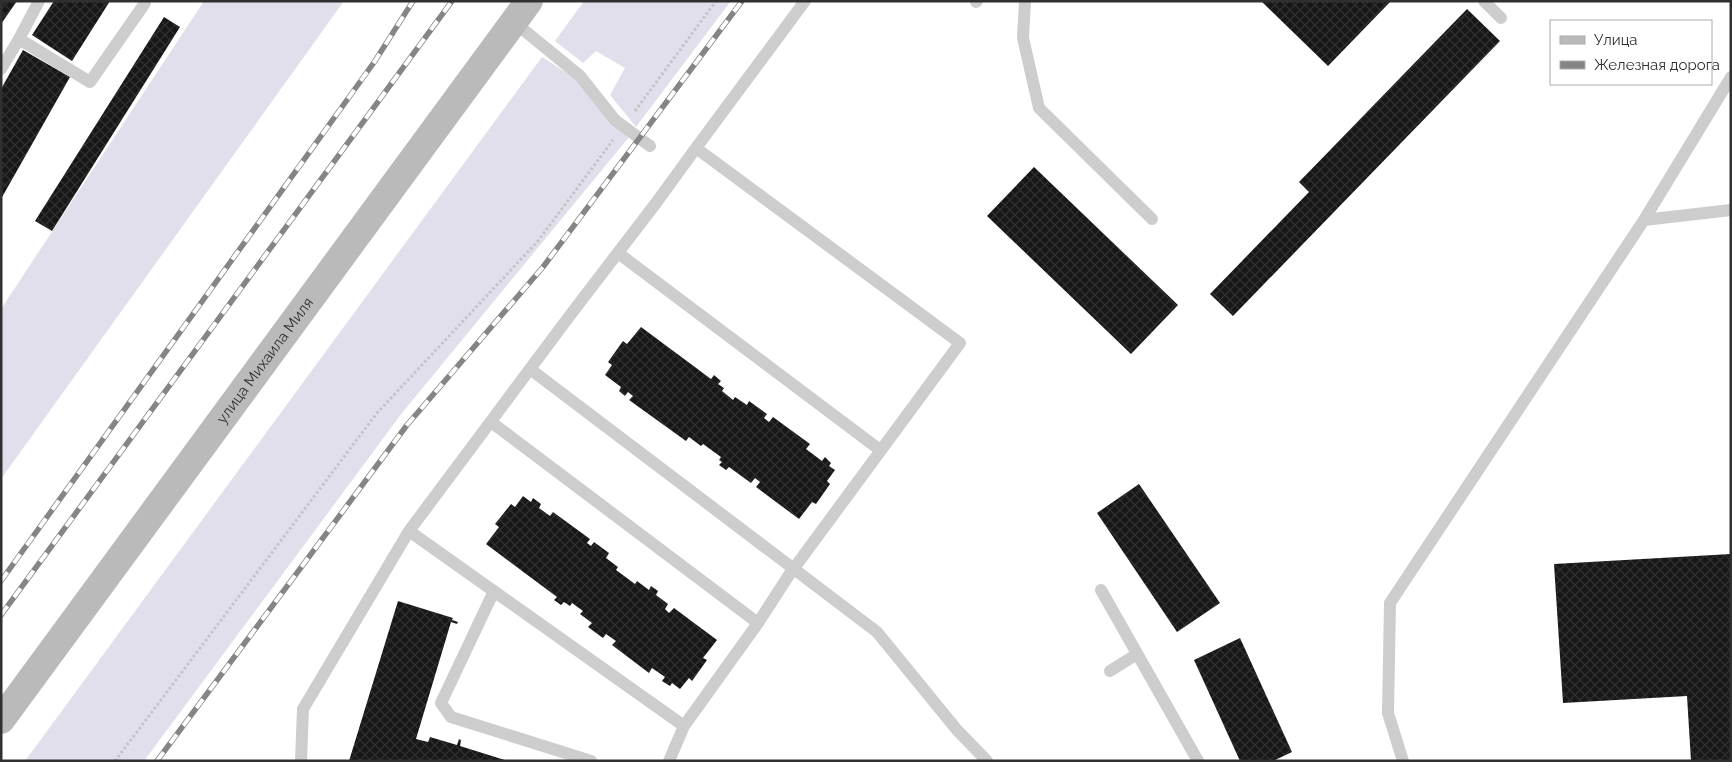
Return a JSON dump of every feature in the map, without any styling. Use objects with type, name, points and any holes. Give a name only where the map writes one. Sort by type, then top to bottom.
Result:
[{"type":"main road","name":"улица Михаила Миля","points":[[1,720],[522,12]]},
{"type":"lane","points":[[1,70],[39,1]]},
{"type":"lane","points":[[301,761],[303,709],[409,531],[656,203],[805,1]]},
{"type":"lane","points":[[1026,1],[1023,38],[1039,108],[1152,219]]},
{"type":"lane","points":[[1484,1],[1501,18]]},
{"type":"lane","points":[[19,39],[90,82],[145,3]]},
{"type":"lane","points":[[522,12],[580,76],[615,120],[650,146]]},
{"type":"lane","points":[[1403,761],[1388,713],[1390,603],[1644,220],[1731,77]]},
{"type":"lane","points":[[669,761],[684,726],[794,569],[960,343],[696,148]]},
{"type":"lane","points":[[1644,220],[1731,210]]},
{"type":"lane","points":[[618,253],[880,450]]},
{"type":"lane","points":[[530,369],[876,632],[957,730],[987,761]]},
{"type":"lane","points":[[490,422],[758,622]]},
{"type":"lane","points":[[409,531],[684,726]]},
{"type":"lane","points":[[1101,590],[1198,761]]},
{"type":"lane","points":[[494,591],[441,703],[451,717],[591,761]]},
{"type":"lane","points":[[1110,670],[1137,654]]},
{"type":"path","points":[[115,761],[377,413],[538,241],[716,1]]},
{"type":"shaded area","points":[[204,1],[344,1],[1,479],[1,309]]},
{"type":"shaded area","points":[[584,1],[731,1],[636,127],[610,95],[625,68],[596,51],[583,63],[555,41]]},
{"type":"shaded area","points":[[542,57],[576,79],[629,137],[402,413],[144,761],[25,761]]},
{"type":"building","points":[[1,1],[17,1],[1,24]]},
{"type":"building","points":[[54,1],[110,1],[72,61],[32,35]]},
{"type":"building","points":[[1261,1],[1391,1],[1328,66]]},
{"type":"building","points":[[1467,9],[1500,41],[1233,316],[1210,294],[1309,192],[1299,182]]},
{"type":"building","points":[[164,17],[180,27],[52,231],[35,221]]},
{"type":"building","points":[[23,50],[70,77],[1,199],[1,89]]},
{"type":"building","points":[[1034,167],[1178,305],[1131,354],[987,216]]},
{"type":"building","points":[[641,327],[711,379],[714,375],[721,381],[718,384],[724,388],[722,391],[733,400],[735,397],[747,405],[749,401],[767,414],[764,418],[769,422],[773,417],[810,444],[806,449],[822,461],[825,457],[831,463],[829,466],[835,470],[827,481],[830,484],[816,504],[812,502],[799,519],[756,487],[760,482],[755,478],[751,483],[729,467],[726,470],[719,465],[722,462],[719,460],[721,457],[689,437],[686,441],[629,400],[633,396],[628,392],[625,396],[619,391],[621,387],[605,375],[612,365],[608,362],[623,341],[627,344]]},
{"type":"building","points":[[1139,484],[1220,603],[1177,632],[1097,513]]},
{"type":"building","points":[[523,496],[531,502],[533,498],[541,504],[539,508],[550,516],[553,512],[590,539],[587,543],[591,546],[594,542],[609,553],[606,558],[618,567],[616,570],[635,584],[637,581],[649,590],[651,586],[658,591],[656,595],[668,604],[665,609],[669,613],[674,608],[717,640],[703,658],[707,660],[692,681],[689,678],[680,689],[672,683],[670,686],[662,681],[665,677],[652,668],[649,673],[612,645],[616,641],[606,634],[603,638],[588,627],[592,623],[580,614],[583,611],[572,603],[570,606],[564,602],[561,605],[554,600],[557,597],[486,544],[499,527],[495,524],[511,504],[515,507]]},
{"type":"building","points":[[1731,554],[1731,761],[1691,761],[1687,696],[1563,703],[1554,564]]},
{"type":"building","points":[[398,601],[453,618],[452,620],[458,622],[457,624],[451,622],[416,739],[428,742],[430,737],[457,745],[459,739],[461,740],[460,746],[508,761],[349,761]]},
{"type":"building","points":[[1240,638],[1292,752],[1273,761],[1240,761],[1194,660]]},
{"type":"railway","points":[[1,581],[375,61],[413,1]]},
{"type":"railway","points":[[1,615],[452,1]]},
{"type":"railway","points":[[157,761],[407,425],[543,267],[742,1]]}]
